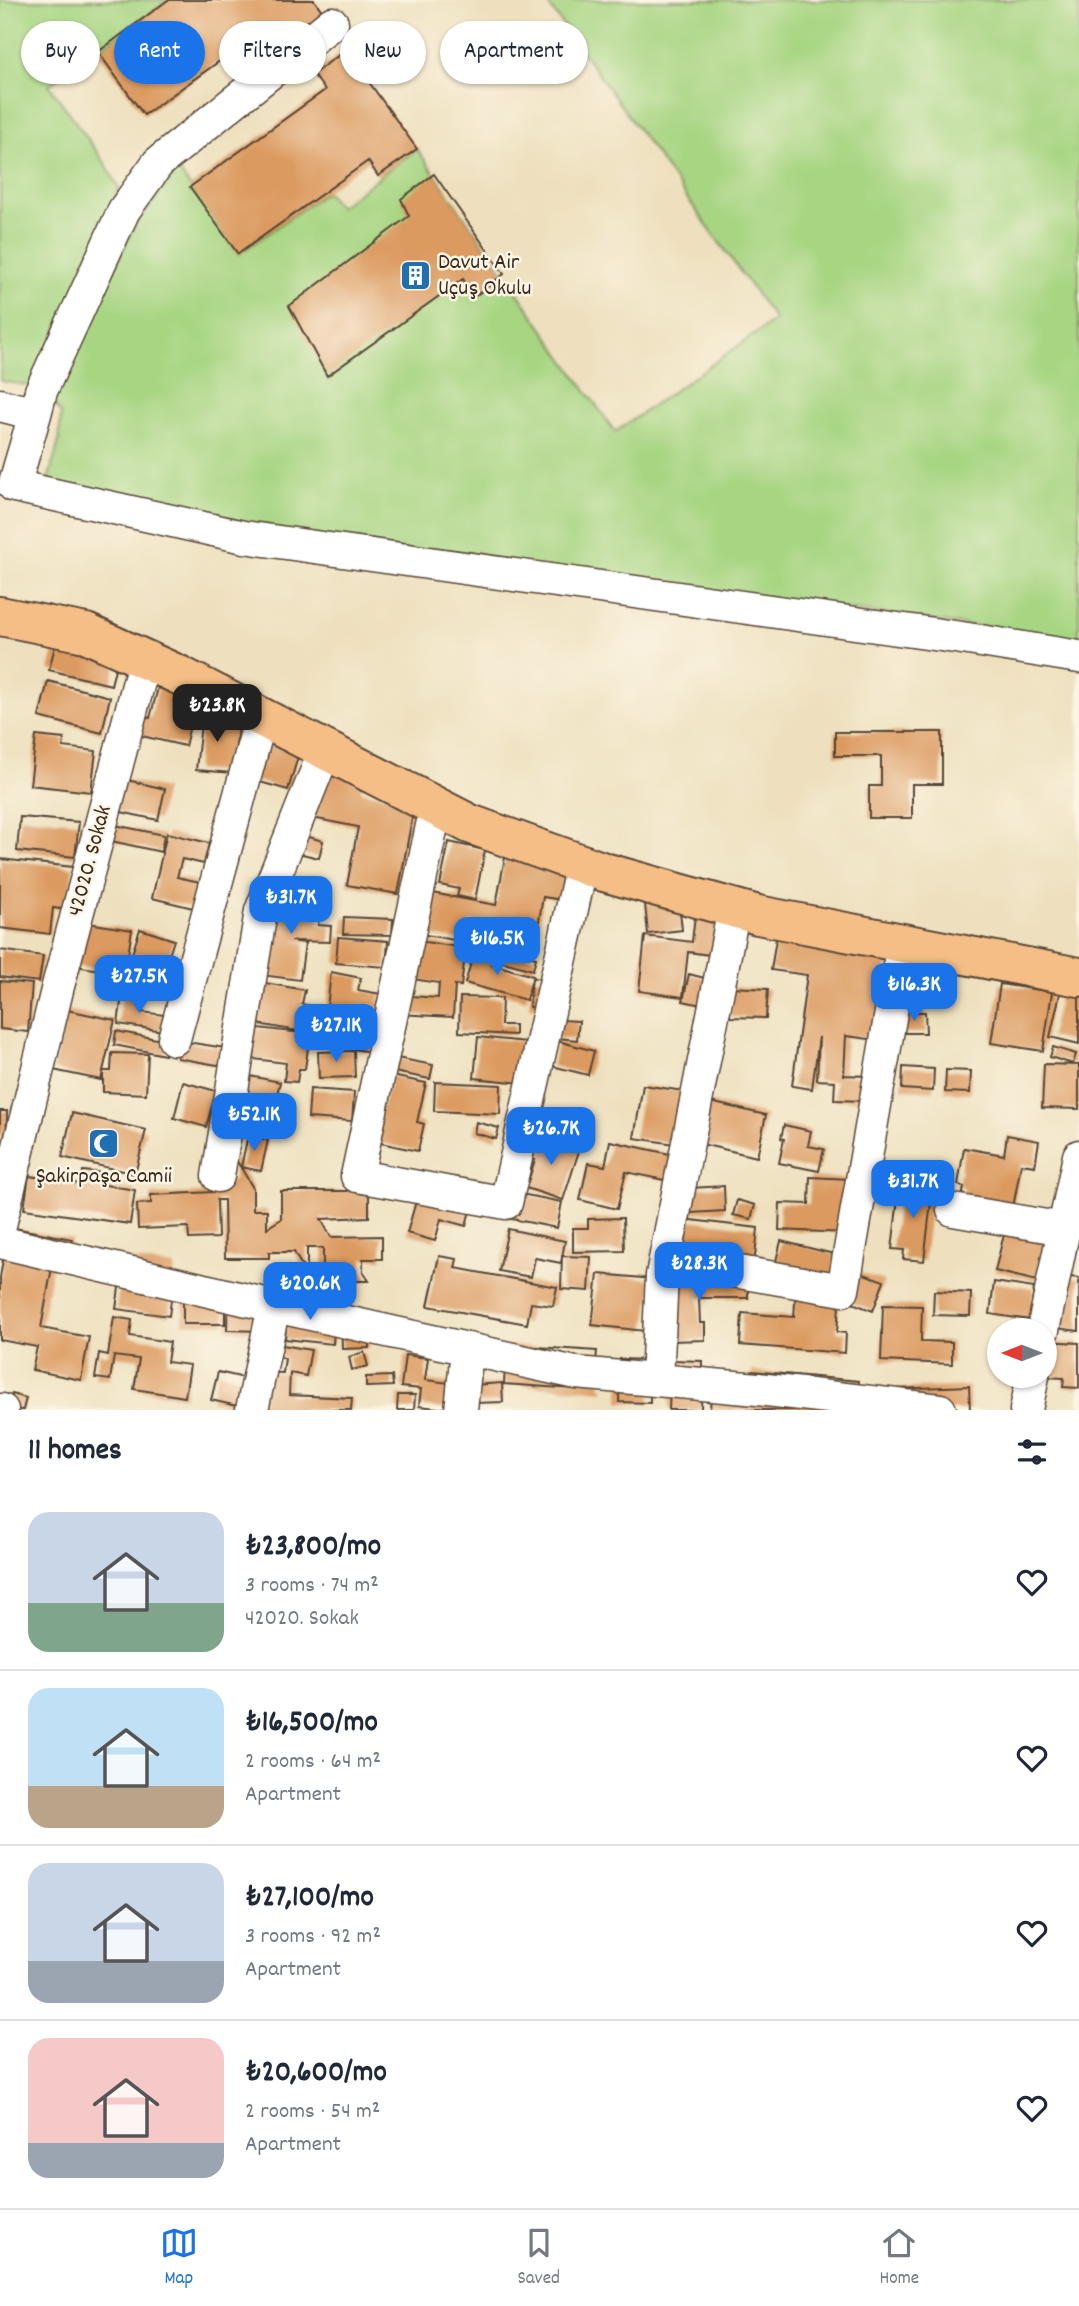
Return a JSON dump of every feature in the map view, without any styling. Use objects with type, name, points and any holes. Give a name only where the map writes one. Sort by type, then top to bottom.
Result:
[{"type":"main road","points":[[0,616],[86,633],[261,717],[470,824],[582,864],[758,915],[1079,977]]},
{"type":"street","points":[[332,23],[158,163],[124,210],[41,391],[35,414],[7,485],[244,537],[962,638],[1079,657]]},
{"type":"street","points":[[0,405],[35,414]]},
{"type":"street","name":"42020. Sokak","points":[[0,1225],[13,1113],[61,972],[145,660]]},
{"type":"street","points":[[174,1039],[261,717]]},
{"type":"street","points":[[218,1176],[261,911],[325,750]]},
{"type":"street","points":[[436,807],[357,1176],[506,1203],[582,864]]},
{"type":"street","points":[[657,1380],[662,1275],[734,908]]},
{"type":"street","points":[[666,1259],[843,1290],[903,943]]},
{"type":"street","points":[[1045,1318],[1079,1156]]},
{"type":"street","points":[[953,1210],[1064,1229]]},
{"type":"street","points":[[0,1242],[576,1373],[940,1410]]},
{"type":"street","points":[[252,1410],[274,1306]]},
{"type":"street","points":[[461,1410],[467,1349]]},
{"type":"street","points":[[1026,1410],[1031,1388]]},
{"type":"green space","points":[[0,0],[168,0],[139,21],[114,21],[114,39],[100,49],[100,21],[21,21],[21,84],[50,84],[119,188],[72,298],[30,386],[0,381]]},
{"type":"green space","points":[[545,0],[1079,0],[1079,640],[323,540],[47,484],[59,441],[61,414],[53,402],[134,227],[178,170],[239,254],[326,192],[339,207],[417,149],[615,432],[775,320],[588,60],[588,21],[560,21]]},
{"type":"building","points":[[168,0],[314,0],[325,15],[316,21],[219,21],[219,61],[205,71],[205,21],[140,21]]},
{"type":"building","points":[[114,40],[114,74],[100,55],[100,51]]},
{"type":"building","points":[[340,54],[340,84],[370,84],[417,149],[378,176],[368,161],[238,254],[190,187],[325,90],[320,84],[326,84],[326,65]]},
{"type":"building","points":[[121,84],[187,84],[144,115]]},
{"type":"building","name":"Davut Air Uçuş Okulu","points":[[434,174],[504,274],[474,297],[463,279],[327,376],[289,306],[409,216],[401,199]]},
{"type":"building","points":[[55,646],[117,661],[111,685],[49,670]]},
{"type":"building","points":[[48,681],[110,697],[102,733],[39,717]]},
{"type":"building","points":[[159,684],[198,693],[185,746],[129,733],[134,714],[150,718]]},
{"type":"building","points":[[202,714],[239,717],[233,773],[196,770]]},
{"type":"building","points":[[835,732],[942,732],[942,784],[912,784],[912,818],[869,818],[869,786],[881,786],[881,756],[835,756]]},
{"type":"building","points":[[36,736],[64,739],[63,747],[96,751],[91,792],[30,785]]},
{"type":"building","points":[[265,739],[300,750],[288,790],[253,780]]},
{"type":"building","points":[[316,769],[363,777],[361,791],[415,802],[398,894],[347,885],[358,827],[307,817]]},
{"type":"building","points":[[123,779],[165,789],[158,820],[116,811]]},
{"type":"building","points":[[20,817],[79,822],[75,857],[17,851]]},
{"type":"building","points":[[110,824],[164,835],[161,852],[107,840]]},
{"type":"building","points":[[167,833],[209,843],[204,864],[182,859],[177,877],[200,882],[193,908],[152,898]]},
{"type":"building","points":[[298,834],[323,841],[319,858],[294,852]]},
{"type":"building","points":[[449,842],[485,850],[475,900],[457,896],[459,889],[440,885]]},
{"type":"building","points":[[505,857],[568,868],[562,900],[543,897],[536,939],[487,930],[488,925],[470,922],[466,942],[420,934],[427,892],[496,905]]},
{"type":"building","points":[[0,859],[73,867],[68,910],[53,908],[50,934],[0,928]]},
{"type":"building","points":[[269,898],[320,901],[318,925],[331,926],[330,942],[291,941],[305,943],[300,980],[261,975]]},
{"type":"building","points":[[679,901],[682,930],[648,934],[645,904]]},
{"type":"building","points":[[696,907],[723,910],[717,956],[688,952],[683,997],[639,991],[645,936],[692,942]]},
{"type":"building","points":[[344,917],[393,919],[392,935],[343,934]]},
{"type":"building","points":[[82,922],[132,930],[125,974],[75,966]]},
{"type":"building","points":[[140,929],[174,940],[166,965],[132,954]]},
{"type":"building","points":[[777,932],[889,947],[876,1040],[846,1036],[844,1075],[867,1076],[866,1101],[834,1100],[835,1081],[817,1080],[819,1037],[812,1089],[792,1086],[807,975],[771,970]]},
{"type":"building","points":[[338,937],[388,941],[386,967],[336,963]]},
{"type":"building","points":[[418,941],[466,948],[461,986],[455,985],[453,1017],[398,1014],[398,995],[438,998],[439,983],[412,979]]},
{"type":"building","points":[[499,949],[536,958],[533,970],[496,960]]},
{"type":"building","points":[[0,950],[43,956],[39,982],[0,977]]},
{"type":"building","points":[[475,950],[494,956],[492,964],[533,976],[526,1000],[465,983]]},
{"type":"building","points":[[934,965],[936,1001],[913,1002],[911,967]]},
{"type":"building","points":[[331,972],[361,978],[358,990],[381,994],[371,1052],[309,1041],[311,1034],[315,1034],[252,1023],[259,982],[305,990],[302,1004],[327,1009]]},
{"type":"building","points":[[689,974],[712,980],[706,1006],[683,1001]]},
{"type":"building","points":[[532,978],[544,979],[541,1008],[529,1007]]},
{"type":"building","points":[[0,981],[32,984],[28,1032],[0,1029]]},
{"type":"building","points":[[1063,981],[1079,985],[1079,1044],[1050,1037]]},
{"type":"building","points":[[1000,984],[1052,992],[1043,1051],[991,1043]]},
{"type":"building","points":[[731,987],[768,989],[766,1018],[730,1017]]},
{"type":"building","points":[[122,995],[142,998],[141,1012],[165,1015],[163,1031],[118,1024]]},
{"type":"building","points":[[460,997],[502,998],[501,1025],[515,1025],[515,1035],[459,1032]]},
{"type":"building","points":[[67,1010],[115,1020],[103,1071],[111,1071],[112,1053],[148,1054],[146,1094],[103,1092],[103,1072],[101,1080],[53,1070]]},
{"type":"building","points":[[901,1012],[925,1012],[926,1033],[902,1033]]},
{"type":"building","points":[[560,1020],[579,1021],[577,1040],[558,1038]]},
{"type":"building","points":[[250,1027],[310,1034],[305,1069],[299,1069],[297,1082],[284,1081],[286,1063],[246,1058]]},
{"type":"building","points":[[116,1031],[167,1041],[165,1055],[114,1045]]},
{"type":"building","points":[[478,1037],[526,1042],[522,1083],[474,1078]]},
{"type":"building","points":[[180,1041],[226,1048],[223,1066],[177,1058]]},
{"type":"building","points":[[558,1041],[594,1051],[588,1075],[552,1066]]},
{"type":"building","points":[[1053,1047],[1076,1054],[1073,1064],[1050,1057]]},
{"type":"building","points":[[354,1051],[355,1077],[319,1078],[318,1052]]},
{"type":"building","points":[[397,1058],[433,1065],[430,1079],[394,1072]]},
{"type":"building","points":[[1044,1064],[1079,1065],[1079,1109],[1042,1108]]},
{"type":"building","points":[[903,1067],[934,1069],[933,1091],[902,1089]]},
{"type":"building","points":[[946,1070],[971,1071],[970,1093],[945,1092]]},
{"type":"building","points":[[229,1072],[280,1082],[274,1107],[281,1108],[276,1132],[237,1124]]},
{"type":"building","points":[[392,1076],[426,1083],[417,1122],[424,1124],[418,1151],[371,1141]]},
{"type":"building","points":[[183,1082],[216,1091],[206,1127],[174,1118]]},
{"type":"building","points":[[435,1082],[501,1085],[500,1114],[434,1111]]},
{"type":"building","points":[[643,1085],[691,1092],[682,1145],[634,1138]]},
{"type":"building","points":[[310,1089],[354,1092],[352,1121],[308,1118]]},
{"type":"building","points":[[706,1101],[766,1115],[757,1157],[697,1143]]},
{"type":"building","points":[[0,1111],[7,1111],[6,1148],[0,1148]]},
{"type":"building","name":"Şakirpaşa Camii","points":[[72,1113],[146,1130],[135,1174],[62,1157]]},
{"type":"building","points":[[476,1122],[499,1128],[496,1139],[474,1133]]},
{"type":"building","points":[[784,1125],[811,1131],[808,1146],[824,1149],[819,1171],[779,1163]]},
{"type":"building","points":[[248,1135],[268,1140],[261,1171],[241,1167]]},
{"type":"building","points":[[1007,1135],[1039,1141],[1035,1166],[1021,1164],[1011,1219],[960,1210],[964,1187],[958,1185],[964,1148],[1004,1155]]},
{"type":"building","points":[[532,1138],[552,1145],[554,1140],[580,1148],[563,1200],[526,1188],[535,1160],[526,1157]]},
{"type":"building","points":[[610,1141],[679,1156],[674,1182],[626,1172],[617,1209],[580,1200],[588,1163],[605,1166]]},
{"type":"building","points":[[234,1156],[253,1188],[253,1210],[267,1210],[267,1228],[281,1219],[281,1191],[347,1191],[347,1187],[369,1187],[369,1217],[321,1219],[331,1237],[382,1236],[382,1259],[363,1259],[363,1271],[369,1281],[323,1281],[323,1248],[307,1248],[307,1275],[294,1252],[269,1252],[269,1258],[225,1258],[224,1200],[217,1200],[218,1238],[189,1239],[188,1227],[138,1229],[137,1204],[151,1203],[151,1195],[214,1192],[234,1179]]},
{"type":"building","points":[[83,1171],[101,1173],[99,1184],[135,1190],[130,1224],[24,1209],[29,1176],[81,1184]]},
{"type":"building","points":[[810,1177],[850,1179],[847,1233],[779,1230],[780,1203],[809,1204]]},
{"type":"building","points":[[900,1181],[933,1185],[924,1261],[903,1259],[904,1250],[892,1249]]},
{"type":"building","points":[[724,1186],[725,1211],[691,1213],[691,1188]]},
{"type":"building","points":[[420,1187],[471,1206],[466,1226],[441,1219],[435,1241],[407,1233]]},
{"type":"building","points":[[511,1192],[562,1202],[557,1228],[507,1218]]},
{"type":"building","points":[[737,1200],[755,1205],[751,1219],[733,1215]]},
{"type":"building","points":[[623,1218],[624,1251],[573,1252],[573,1228],[588,1228],[588,1219]]},
{"type":"building","points":[[682,1219],[758,1228],[754,1266],[677,1257]]},
{"type":"building","points":[[9,1227],[72,1239],[68,1259],[54,1256],[41,1328],[89,1337],[81,1380],[32,1370],[37,1347],[0,1340],[0,1277]]},
{"type":"building","points":[[508,1229],[565,1241],[561,1263],[535,1258],[531,1277],[499,1271]]},
{"type":"building","points":[[1005,1230],[1047,1240],[1037,1281],[995,1271]]},
{"type":"building","points":[[781,1241],[842,1256],[836,1283],[774,1269]]},
{"type":"building","points":[[439,1256],[457,1259],[455,1268],[557,1287],[553,1306],[531,1303],[527,1324],[428,1306]]},
{"type":"building","points":[[562,1256],[591,1257],[589,1291],[561,1289]]},
{"type":"building","points":[[123,1259],[175,1266],[169,1316],[116,1309]]},
{"type":"building","points":[[858,1272],[884,1281],[873,1311],[847,1301]]},
{"type":"building","points":[[598,1274],[654,1279],[645,1331],[592,1325]]},
{"type":"building","points":[[1061,1276],[1079,1278],[1079,1331],[1057,1328]]},
{"type":"building","points":[[748,1277],[748,1298],[699,1298],[700,1323],[705,1323],[705,1340],[671,1341],[670,1278]]},
{"type":"building","points":[[994,1282],[1034,1288],[1030,1318],[990,1314]]},
{"type":"building","points":[[796,1289],[840,1293],[837,1332],[846,1333],[845,1353],[740,1345],[742,1313],[794,1317]]},
{"type":"building","points":[[228,1291],[262,1293],[261,1331],[227,1330]]},
{"type":"building","points":[[934,1291],[971,1293],[970,1316],[933,1315]]},
{"type":"building","points":[[289,1299],[336,1307],[333,1344],[285,1339]]},
{"type":"building","points":[[225,1300],[225,1324],[183,1324],[183,1301]]},
{"type":"building","points":[[883,1305],[922,1306],[921,1341],[952,1342],[952,1364],[881,1361]]},
{"type":"building","points":[[368,1310],[369,1348],[342,1349],[341,1311]]},
{"type":"building","points":[[114,1317],[132,1320],[130,1336],[170,1342],[167,1362],[190,1365],[185,1397],[134,1389],[139,1359],[114,1356],[110,1380],[95,1378],[99,1353],[108,1355]]},
{"type":"building","points":[[1057,1342],[1079,1343],[1079,1388],[1063,1387],[1064,1378],[1057,1378]]},
{"type":"building","points":[[277,1344],[311,1350],[306,1376],[290,1373],[289,1395],[352,1398],[351,1410],[260,1410],[262,1372],[283,1373],[285,1358],[274,1356]]},
{"type":"building","points":[[506,1345],[597,1351],[595,1372],[604,1391],[504,1384]]},
{"type":"building","points":[[364,1352],[368,1366],[352,1370],[349,1357]]},
{"type":"building","points":[[405,1355],[428,1358],[425,1380],[458,1384],[455,1410],[419,1406],[421,1389],[401,1387]]},
{"type":"building","points":[[620,1359],[650,1360],[650,1403],[619,1402]]},
{"type":"building","points":[[671,1360],[702,1361],[701,1410],[669,1410]]},
{"type":"building","points":[[752,1371],[859,1381],[856,1410],[710,1410],[712,1382],[750,1386]]},
{"type":"building","points":[[218,1372],[253,1380],[246,1408],[211,1400]]},
{"type":"building","points":[[392,1376],[393,1386],[366,1387],[366,1377]]},
{"type":"building","points":[[502,1383],[503,1402],[475,1403],[474,1385]]},
{"type":"building","points":[[969,1386],[970,1410],[895,1410],[894,1389]]},
{"type":"building","points":[[12,1394],[26,1398],[23,1410],[9,1410]]},
{"type":"building","points":[[398,1395],[415,1395],[414,1410],[397,1410]]},
{"type":"place","name":"Davut Air Uçuş Okulu","points":[[415,276]]},
{"type":"place","name":"Şakirpaşa Camii","points":[[104,1143]]}]
